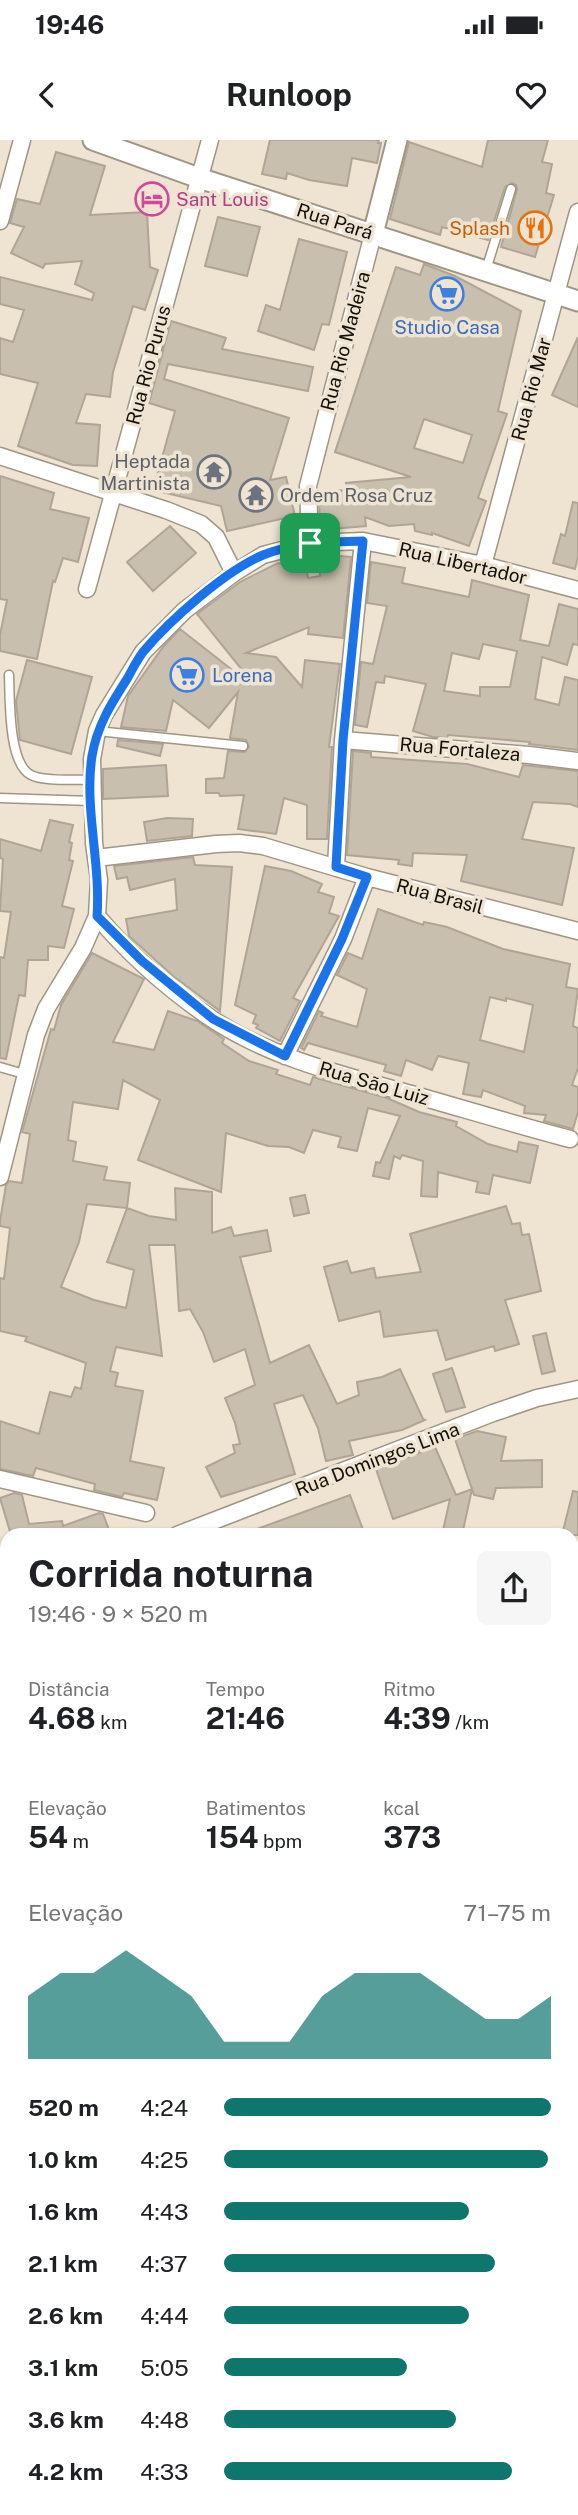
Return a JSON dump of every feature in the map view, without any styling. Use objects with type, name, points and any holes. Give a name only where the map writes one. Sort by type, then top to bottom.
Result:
[{"type":"street","points":[[0,221],[22,140]]},
{"type":"street","name":"Rua Pará","points":[[93,140],[199,178],[578,301]]},
{"type":"street","name":"Rua Rio Purus","points":[[87,589],[210,140]]},
{"type":"street","name":"Rua Rio Madeira","points":[[310,543],[308,486],[397,140]]},
{"type":"street","name":"Rua Rio Mar","points":[[482,565],[578,212]]},
{"type":"street","points":[[0,456],[201,524],[216,537],[234,573]]},
{"type":"street","points":[[336,867],[343,740],[363,541]]},
{"type":"street","name":"Rua Libertador","points":[[0,1177],[24,1074],[46,1009],[83,948],[97,916],[99,880],[92,801],[92,759],[97,731],[143,652],[195,602],[234,573],[263,555],[310,543],[363,541],[482,565],[578,590]]},
{"type":"street","name":"Rua Fortaleza","points":[[343,740],[578,761]]},
{"type":"street","name":"Rua Brasil","points":[[96,858],[239,843],[276,849],[367,877],[578,931]]},
{"type":"street","points":[[285,1056],[342,939],[367,877]]},
{"type":"street","name":"Rua São Luiz","points":[[97,916],[142,961],[213,1019],[285,1056],[570,1139]]},
{"type":"street","name":"Rua Domingos Lima","points":[[195,1528],[493,1413],[537,1398],[578,1389]]},
{"type":"street","points":[[0,1479],[146,1513]]},
{"type":"lane","points":[[486,270],[512,189]]},
{"type":"lane","points":[[9,675],[10,724],[21,768],[32,776],[92,779]]},
{"type":"lane","points":[[97,731],[243,746]]},
{"type":"lane","points":[[0,798],[92,801]]},
{"type":"lane","points":[[0,1067],[24,1074]]},
{"type":"building","points":[[270,140],[379,140],[378,143],[381,143],[377,163],[352,158],[347,186],[309,180],[287,173],[286,179],[262,174]]},
{"type":"building","points":[[488,140],[548,140],[542,162],[552,164],[546,193],[554,195],[535,257],[501,247],[517,190],[512,183],[505,187],[488,240],[442,227],[440,235],[390,219],[409,142],[482,167]]},
{"type":"building","points":[[56,152],[105,166],[90,215],[147,212],[150,267],[158,270],[145,310],[133,306],[113,372],[110,397],[86,394],[76,423],[100,425],[97,466],[73,465],[18,446],[38,383],[0,374],[0,338],[13,342],[24,310],[0,304],[0,277],[92,300],[94,293],[75,284],[82,261],[45,264],[43,268],[11,253],[24,227],[10,223],[17,199],[40,204]]},
{"type":"building","points":[[218,217],[260,227],[247,276],[205,266]]},
{"type":"building","points":[[299,239],[347,252],[329,325],[322,324],[314,350],[258,331],[266,305],[280,310]]},
{"type":"building","points":[[424,264],[455,276],[521,311],[498,411],[507,414],[478,498],[486,501],[469,546],[432,533],[415,531],[414,524],[389,526],[365,517],[366,526],[320,530],[319,492],[347,490],[346,483],[411,477],[335,452],[396,267],[420,275]],"holes":[[[424,419],[472,435],[463,463],[414,448]]]},
{"type":"building","points":[[171,321],[226,338],[222,349],[313,367],[308,391],[168,364],[164,379],[289,418],[270,480],[286,477],[295,516],[227,531],[221,506],[153,490],[175,411],[149,403]]},
{"type":"building","points":[[578,337],[578,407],[552,395]]},
{"type":"building","points":[[0,476],[54,493],[50,509],[89,518],[78,562],[63,558],[55,582],[53,581],[37,659],[0,651],[0,635],[7,600],[0,599]]},
{"type":"building","points":[[573,502],[578,503],[578,557],[575,569],[553,563],[561,534],[565,536]]},
{"type":"building","points":[[170,526],[196,553],[153,591],[127,562]]},
{"type":"building","points":[[319,556],[351,557],[343,638],[308,634],[309,627],[246,653],[276,657],[302,687],[305,660],[340,664],[329,747],[332,747],[327,839],[307,839],[307,805],[284,798],[276,834],[238,829],[244,795],[220,796],[219,793],[206,793],[206,779],[224,778],[228,751],[245,752],[249,747],[246,740],[230,738],[238,692],[209,728],[173,700],[166,731],[121,727],[128,696],[163,647],[180,629],[240,676],[243,671],[197,614],[240,582],[278,563],[306,567],[308,578],[320,576]]},
{"type":"building","points":[[371,562],[405,568],[402,583],[469,597],[472,580],[529,595],[520,640],[549,646],[559,604],[578,609],[578,645],[573,644],[567,665],[542,657],[535,699],[559,705],[565,677],[578,680],[578,750],[529,744],[530,742],[448,735],[447,738],[433,737],[413,731],[426,684],[385,676],[384,683],[376,682],[367,727],[355,725],[361,662],[373,664],[387,606],[367,603]],"holes":[[[483,644],[517,651],[510,687],[480,687],[480,696],[444,691],[452,653],[479,659]]]},
{"type":"building","points":[[27,660],[92,677],[71,754],[20,740],[16,701]]},
{"type":"building","points":[[118,740],[163,744],[160,756],[117,746]]},
{"type":"building","points":[[353,751],[371,753],[371,757],[467,764],[519,777],[523,765],[578,771],[578,807],[533,802],[522,839],[574,848],[562,905],[461,881],[467,855],[413,853],[412,866],[398,864],[399,860],[347,855]]},
{"type":"building","points":[[166,765],[168,796],[103,799],[103,769]]},
{"type":"building","points":[[167,818],[193,819],[192,836],[147,841],[144,822]]},
{"type":"building","points":[[50,820],[73,825],[69,860],[73,861],[62,906],[74,909],[64,948],[48,946],[48,960],[28,960],[25,996],[19,995],[6,1059],[0,1058],[0,957],[4,958],[11,912],[0,911],[3,859],[0,858],[0,839],[41,851]]},
{"type":"building","points":[[193,857],[195,865],[232,867],[220,1011],[173,976],[129,936],[126,919],[177,910],[175,879],[130,890],[127,877],[117,879],[114,866]]},
{"type":"building","points":[[265,866],[291,871],[322,884],[318,892],[334,897],[329,913],[339,916],[293,998],[300,1001],[280,1041],[256,1028],[258,1025],[253,1023],[256,1015],[235,1005]]},
{"type":"building","points":[[378,909],[423,925],[424,922],[447,927],[503,949],[570,964],[566,987],[578,989],[573,1026],[578,1028],[578,1068],[572,1085],[578,1087],[578,1112],[573,1129],[544,1121],[546,1115],[524,1113],[525,1106],[483,1090],[481,1097],[463,1094],[469,1063],[438,1056],[432,1070],[406,1060],[401,1076],[384,1071],[386,1065],[308,1043],[304,1050],[301,1048],[319,1011],[323,1013],[321,1016],[357,1027],[367,989],[337,975],[348,953],[362,959]],"holes":[[[490,997],[506,1001],[506,998],[533,1005],[524,1052],[480,1040]]]},
{"type":"building","points":[[92,953],[144,979],[113,1042],[154,1050],[168,1011],[197,1021],[224,1039],[222,1043],[249,1061],[278,1070],[276,1074],[310,1085],[313,1077],[387,1098],[419,1112],[457,1122],[456,1126],[488,1144],[517,1152],[519,1142],[538,1146],[530,1183],[493,1175],[489,1194],[476,1192],[478,1182],[438,1172],[437,1197],[421,1196],[423,1161],[402,1155],[400,1159],[394,1156],[389,1179],[373,1176],[376,1162],[380,1163],[400,1116],[368,1108],[357,1151],[338,1147],[341,1137],[313,1130],[304,1153],[289,1147],[268,1146],[226,1133],[221,1192],[138,1160],[160,1100],[123,1080],[118,1109],[73,1102],[68,1140],[76,1142],[73,1161],[107,1167],[104,1180],[130,1183],[127,1208],[149,1216],[176,1220],[175,1188],[212,1192],[212,1233],[231,1227],[234,1236],[267,1230],[271,1251],[240,1257],[270,1363],[309,1345],[337,1404],[359,1395],[357,1382],[382,1377],[400,1369],[425,1420],[402,1430],[349,1441],[353,1455],[326,1461],[318,1428],[303,1395],[274,1404],[295,1474],[221,1497],[206,1467],[235,1453],[233,1445],[240,1444],[225,1398],[255,1385],[245,1349],[214,1362],[203,1332],[190,1309],[179,1311],[175,1245],[149,1245],[162,1356],[116,1347],[110,1371],[118,1373],[115,1386],[143,1391],[130,1461],[164,1468],[157,1500],[124,1493],[122,1497],[94,1490],[95,1484],[36,1468],[33,1476],[0,1469],[0,1421],[39,1434],[50,1392],[71,1397],[75,1387],[81,1389],[86,1363],[25,1341],[27,1337],[0,1331],[0,1278],[4,1279],[10,1228],[0,1226],[6,1185],[9,1181],[22,1183],[30,1134],[22,1132],[51,1029],[54,1030],[61,1005]],"holes":[[[87,1204],[127,1208],[107,1262],[134,1270],[126,1308],[94,1300],[61,1287],[79,1242]]]},
{"type":"building","points":[[305,1195],[309,1213],[294,1216],[290,1198]]},
{"type":"building","points":[[506,1206],[512,1224],[520,1223],[522,1235],[529,1234],[541,1291],[505,1300],[519,1344],[495,1351],[494,1346],[446,1360],[437,1330],[384,1337],[380,1311],[339,1321],[324,1267],[347,1261],[351,1273],[374,1268],[376,1278],[421,1272],[410,1234]]},
{"type":"building","points":[[546,1333],[555,1371],[542,1374],[533,1336]]},
{"type":"building","points":[[452,1368],[465,1407],[446,1412],[433,1374]]},
{"type":"building","points":[[477,1431],[506,1437],[501,1461],[542,1460],[542,1487],[496,1488],[493,1499],[474,1495],[455,1439]]},
{"type":"building","points":[[435,1447],[456,1495],[472,1489],[464,1528],[444,1528],[450,1499],[393,1519],[376,1469]]},
{"type":"building","points":[[573,1491],[578,1492],[578,1528],[564,1528]]},
{"type":"building","points":[[14,1493],[22,1495],[29,1524],[62,1521],[63,1526],[99,1513],[103,1514],[108,1528],[9,1528],[0,1498]]},
{"type":"building","points":[[350,1495],[362,1528],[260,1528]]},
{"type":"place","name":"Sant Louis","points":[[152,199]]},
{"type":"place","name":"Splash","points":[[535,228]]},
{"type":"place","name":"Studio Casa","points":[[447,294]]},
{"type":"place","name":"Heptada Martinista","points":[[214,472]]},
{"type":"place","name":"Ordem Rosa Cruz","points":[[256,495]]},
{"type":"place","name":"Lorena","points":[[187,675]]},
{"type":"route","points":[[363,541],[343,740],[336,867],[367,877],[342,939],[285,1056],[213,1019],[142,961],[97,916],[99,880],[94,843],[92,759],[97,731],[104,715],[143,652],[185,610],[205,593],[263,555],[310,543],[363,541]]}]
